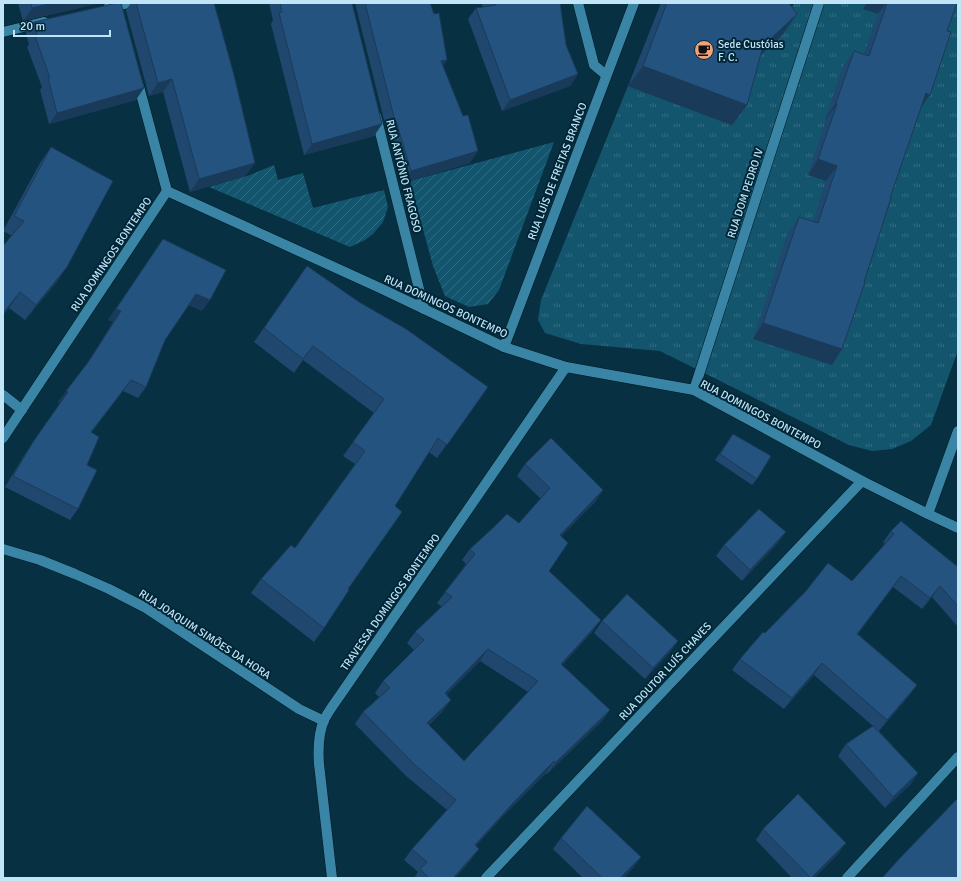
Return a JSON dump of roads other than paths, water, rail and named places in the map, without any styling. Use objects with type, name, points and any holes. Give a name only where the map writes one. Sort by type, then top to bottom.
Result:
[{"type":"street","points":[[95,11],[118,8],[129,3]]},
{"type":"street","points":[[578,3],[594,65],[606,75]]},
{"type":"street","name":"RUA LUÍS DE FREITAS BRANCO","points":[[504,347],[634,3]]},
{"type":"street","name":"RUA DOM PEDRO IV","points":[[694,390],[819,3]]},
{"type":"street","points":[[3,32],[56,20]]},
{"type":"street","points":[[134,68],[167,191]]},
{"type":"street","name":"RUA ANTÓNIO FRAGOSO","points":[[375,110],[424,309]]},
{"type":"street","name":"RUA DOMINGOS BONTEMPO","points":[[3,438],[167,191],[380,288],[504,347],[566,367],[694,390],[862,481],[958,528]]},
{"type":"street","name":"TRAVESSA DOMINGOS BONTEMPO","points":[[332,878],[318,750],[324,721],[343,691],[566,367]]},
{"type":"street","points":[[3,395],[22,410]]},
{"type":"street","points":[[928,514],[958,431]]},
{"type":"street","name":"RUA DOUTOR LUÍS CHAVES","points":[[486,878],[862,481]]},
{"type":"street","name":"RUA JOAQUIM SIMÕES DA HORA","points":[[3,549],[40,560],[75,574],[146,608],[299,709],[324,721]]},
{"type":"street","points":[[847,878],[958,757]]},
{"type":"place","name":"Sede Custóias F. C.","points":[[704,50]]}]
